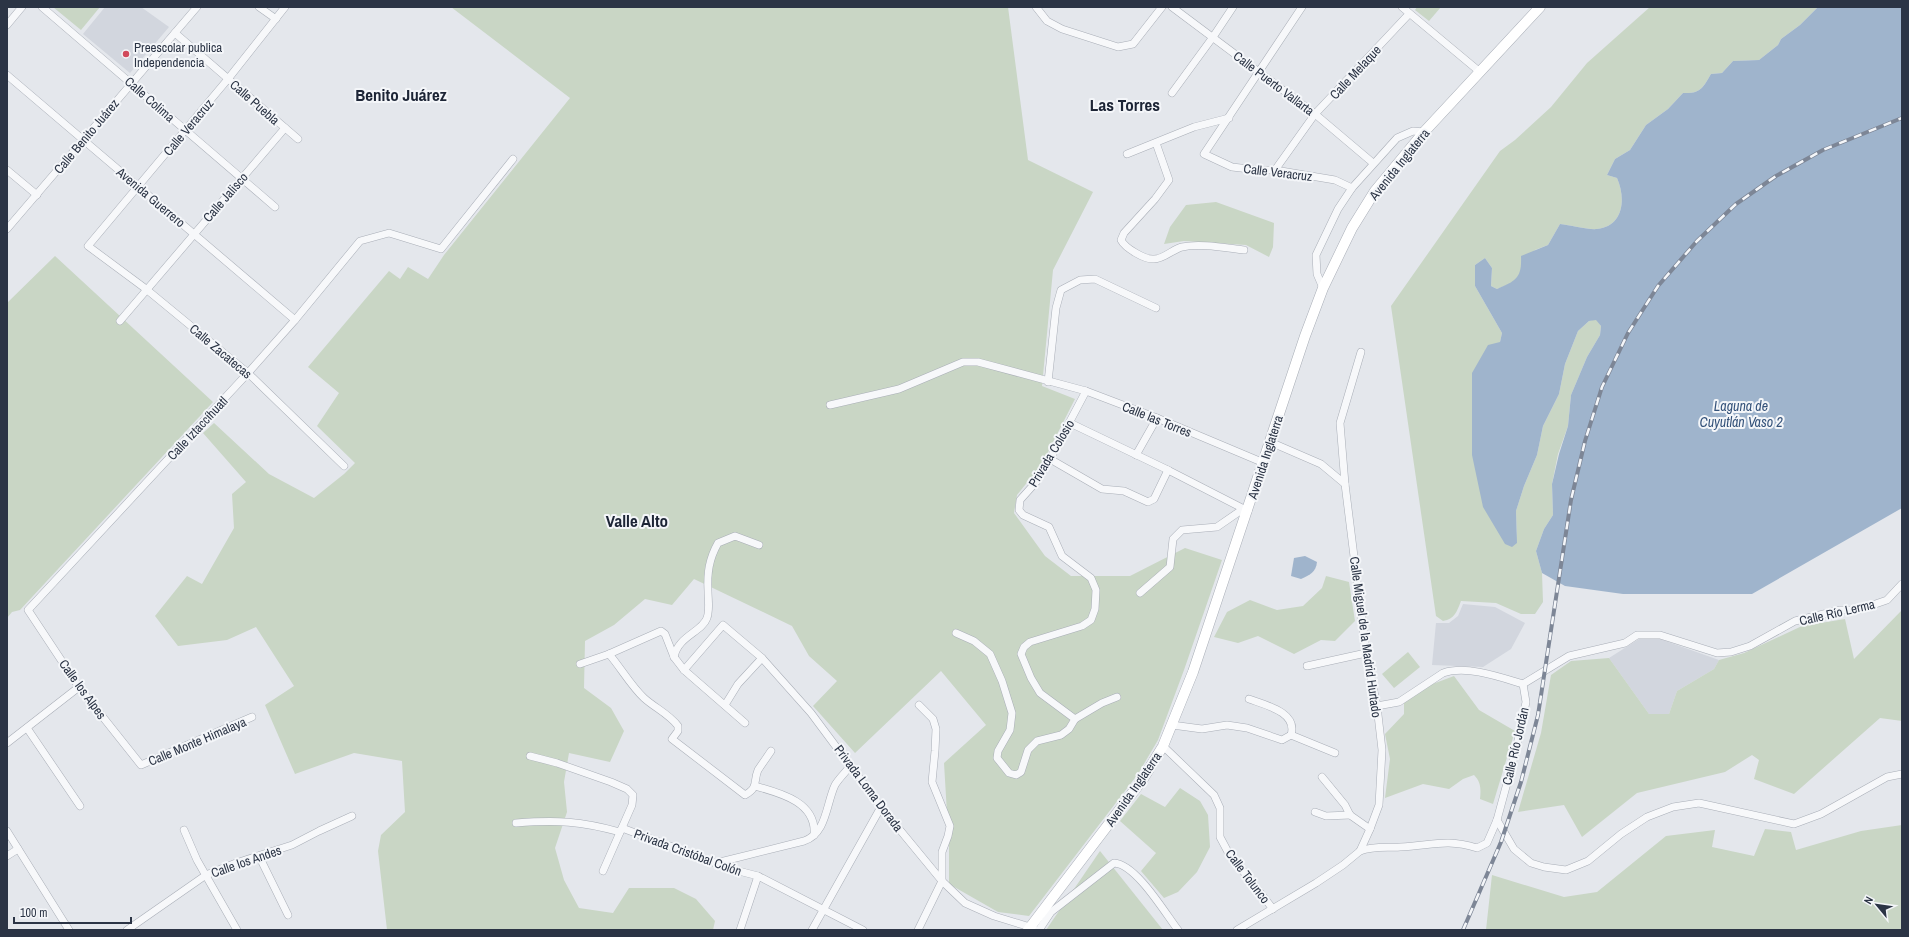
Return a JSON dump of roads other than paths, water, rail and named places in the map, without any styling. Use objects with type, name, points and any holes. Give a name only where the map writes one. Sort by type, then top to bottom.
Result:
[{"type":"main road","name":"Avenida Inglaterra","points":[[1033,929],[1143,779],[1163,746],[1193,672],[1220,584],[1245,510],[1264,463],[1305,336],[1323,288],[1352,228],[1375,191],[1424,132],[1540,7]]},
{"type":"street","points":[[7,25],[22,7]]},
{"type":"street","name":"Calle Colima","points":[[42,7],[276,208]]},
{"type":"street","name":"Calle Benito Juárez","points":[[7,230],[197,7]]},
{"type":"street","points":[[259,7],[276,19]]},
{"type":"street","name":"Calle Veracruz","points":[[88,246],[228,79],[285,7]]},
{"type":"street","points":[[1036,7],[1039,13],[1047,21],[1062,29],[1118,47],[1133,44],[1162,7]]},
{"type":"street","name":"Calle Puerto Vallarta","points":[[1172,7],[1315,114],[1373,164]]},
{"type":"street","points":[[1172,93],[1233,7]]},
{"type":"street","points":[[1127,154],[1194,127],[1229,118],[1258,70],[1302,7]]},
{"type":"street","points":[[1402,7],[1480,72]]},
{"type":"street","name":"Calle Melaque","points":[[1275,170],[1315,114],[1409,14]]},
{"type":"street","name":"Calle Puebla","points":[[175,32],[298,139]]},
{"type":"street","name":"Avenida Guerrero","points":[[7,75],[295,320]]},
{"type":"street","name":"Calle Veracruz","points":[[1229,118],[1204,154],[1232,167],[1275,170],[1335,180],[1352,188]]},
{"type":"street","name":"Calle Jalisco","points":[[120,321],[193,233],[285,128]]},
{"type":"street","points":[[1323,288],[1317,274],[1316,255],[1338,209],[1352,188],[1397,138],[1413,131],[1424,132]]},
{"type":"street","points":[[1156,143],[1169,180],[1155,199],[1124,233],[1121,240],[1124,246],[1147,258],[1155,259],[1182,247],[1244,250]]},
{"type":"street","name":"Calle Iztaccíhuatl","points":[[28,610],[248,373],[295,320],[360,241],[389,233],[441,249],[513,159]]},
{"type":"street","points":[[7,170],[37,195]]},
{"type":"street","name":"Calle Zacatecas","points":[[88,246],[146,289],[248,373],[344,466]]},
{"type":"street","points":[[1048,382],[1056,308],[1061,290],[1080,280],[1095,279],[1156,308]]},
{"type":"street","name":"Calle Miguel de la Madrid Hurtado","points":[[1237,930],[1343,865],[1360,850],[1379,805],[1382,750],[1377,706],[1366,653],[1345,484],[1340,423],[1361,352]]},
{"type":"street","name":"Calle las Torres","points":[[830,405],[899,389],[963,362],[978,362],[1086,391],[1157,418],[1264,463]]},
{"type":"street","name":"Privada Colosio","points":[[1075,719],[1040,693],[1031,678],[1021,654],[1024,647],[1030,642],[1082,626],[1091,620],[1095,609],[1096,590],[1091,578],[1062,556],[1049,527],[1024,515],[1019,510],[1020,500],[1036,481],[1050,459],[1086,391]]},
{"type":"street","points":[[1136,455],[1157,418]]},
{"type":"street","points":[[1070,423],[1168,470],[1245,510]]},
{"type":"street","points":[[1270,442],[1321,464],[1345,484]]},
{"type":"street","points":[[1050,459],[1102,489],[1124,491],[1148,502],[1154,499],[1168,470]]},
{"type":"street","points":[[1140,593],[1170,567],[1174,539],[1182,530],[1217,527],[1245,510]]},
{"type":"street","points":[[674,657],[675,652],[686,637],[701,627],[707,619],[709,606],[708,565],[718,543],[735,536],[759,545]]},
{"type":"street","name":"Calle Río Lerma","points":[[1523,684],[1569,656],[1625,644],[1637,635],[1660,634],[1717,653],[1731,652],[1750,646],[1795,621],[1840,610],[1858,610],[1887,600],[1902,584]]},
{"type":"street","name":"Calle los Alpes","points":[[28,610],[79,687],[141,765]]},
{"type":"street","name":"Privada Loma Dorada","points":[[684,670],[723,625],[762,658],[811,713],[881,806],[942,880],[965,902],[994,916],[1033,929]]},
{"type":"street","points":[[580,664],[609,654],[661,631],[665,634],[674,657],[684,670],[745,723]]},
{"type":"street","points":[[956,633],[974,641],[990,654],[1002,681],[1012,713],[1010,730],[998,751],[997,758],[1009,773],[1016,775],[1021,772],[1028,750],[1037,741],[1061,735],[1069,729],[1075,719],[1102,703],[1117,697]]},
{"type":"street","points":[[1307,666],[1366,653]]},
{"type":"street","points":[[609,654],[644,698],[674,719],[678,726],[678,731],[672,739],[745,795],[752,791],[756,786],[758,771],[771,751]]},
{"type":"street","points":[[725,705],[738,684],[762,658]]},
{"type":"street","points":[[1377,706],[1399,702],[1443,673],[1452,670],[1487,674],[1523,684]]},
{"type":"street","name":"Calle Río Jordán","points":[[1360,850],[1370,847],[1401,847],[1447,842],[1462,843],[1477,848],[1487,843],[1497,820],[1516,750],[1526,702],[1523,684]]},
{"type":"street","points":[[7,743],[79,687]]},
{"type":"street","points":[[1172,725],[1202,729],[1227,725],[1247,728],[1282,740],[1291,735],[1293,729],[1289,719],[1279,710],[1249,698]]},
{"type":"street","points":[[918,930],[942,880],[942,852],[950,826],[932,782],[936,751],[936,729],[933,719],[919,705]]},
{"type":"street","name":"Calle Monte Himalaya","points":[[141,765],[252,717]]},
{"type":"street","points":[[27,728],[80,806]]},
{"type":"street","points":[[1291,735],[1335,753]]},
{"type":"street","name":"Calle Tolunco","points":[[1163,746],[1214,795],[1220,808],[1220,837],[1228,852],[1273,909]]},
{"type":"street","points":[[530,756],[557,763],[627,789],[633,795],[632,805],[621,830]]},
{"type":"street","points":[[716,863],[804,841],[813,837],[824,819],[831,795],[839,780],[851,765]]},
{"type":"street","points":[[1497,820],[1514,849],[1531,863],[1544,868],[1566,870],[1588,861],[1621,834],[1647,817],[1672,807],[1699,803],[1794,824],[1821,814],[1887,777],[1902,774]]},
{"type":"street","points":[[1322,777],[1345,804],[1350,815],[1370,829]]},
{"type":"street","points":[[756,786],[781,794],[799,803],[811,815],[814,828],[813,837]]},
{"type":"street","points":[[812,930],[881,806]]},
{"type":"street","points":[[1315,812],[1326,816],[1350,815]]},
{"type":"street","name":"Calle los Andes","points":[[127,930],[206,875],[236,863],[292,845],[318,831],[352,816]]},
{"type":"street","name":"Privada Cristóbal Colón","points":[[516,823],[567,821],[589,823],[621,830],[758,876],[863,930]]},
{"type":"street","points":[[184,830],[206,875],[237,930]]},
{"type":"street","name":"Privada Cristóbal Colón","points":[[603,872],[621,830]]},
{"type":"street","points":[[7,831],[69,930]]},
{"type":"street","points":[[7,856],[18,849]]},
{"type":"street","points":[[259,856],[288,915]]},
{"type":"street","points":[[1033,929],[1051,912],[1114,863],[1124,865],[1144,885],[1178,930]]},
{"type":"street","points":[[740,930],[758,876]]},
{"type":"water","name":"Laguna de Cuyutlán Vaso 2","points":[[1818,7],[1902,7],[1902,508],[1752,594],[1623,594],[1565,586],[1542,573],[1536,551],[1544,529],[1553,515],[1552,484],[1559,454],[1568,426],[1571,395],[1587,357],[1600,335],[1601,326],[1596,320],[1589,321],[1578,331],[1565,364],[1559,394],[1543,426],[1537,455],[1524,486],[1516,511],[1517,543],[1512,547],[1505,544],[1483,507],[1472,455],[1472,373],[1488,345],[1500,342],[1502,333],[1475,286],[1475,265],[1485,258],[1492,268],[1491,286],[1497,289],[1509,284],[1519,274],[1521,256],[1548,245],[1560,224],[1597,229],[1606,227],[1613,223],[1618,217],[1622,202],[1620,186],[1617,178],[1607,175],[1615,159],[1630,150],[1646,125],[1668,109],[1683,93],[1697,91],[1706,83],[1711,74],[1722,73],[1733,61],[1759,60],[1778,45],[1781,39],[1800,25]]},
{"type":"water","points":[[1305,556],[1317,562],[1314,571],[1301,579],[1291,576],[1294,558]]},
{"type":"railway","points":[[1463,930],[1501,842],[1521,782],[1538,715],[1571,500],[1585,441],[1602,387],[1628,333],[1658,286],[1697,241],[1736,204],[1776,176],[1823,150],[1902,118]]},
{"type":"place","name":"Preescolar publica Independencia","points":[[126,54]]},
{"type":"district","name":"Benito Juárez","points":[[401,95]]},
{"type":"district","name":"Las Torres","points":[[1125,105]]},
{"type":"district","name":"Valle Alto","points":[[637,521]]}]
